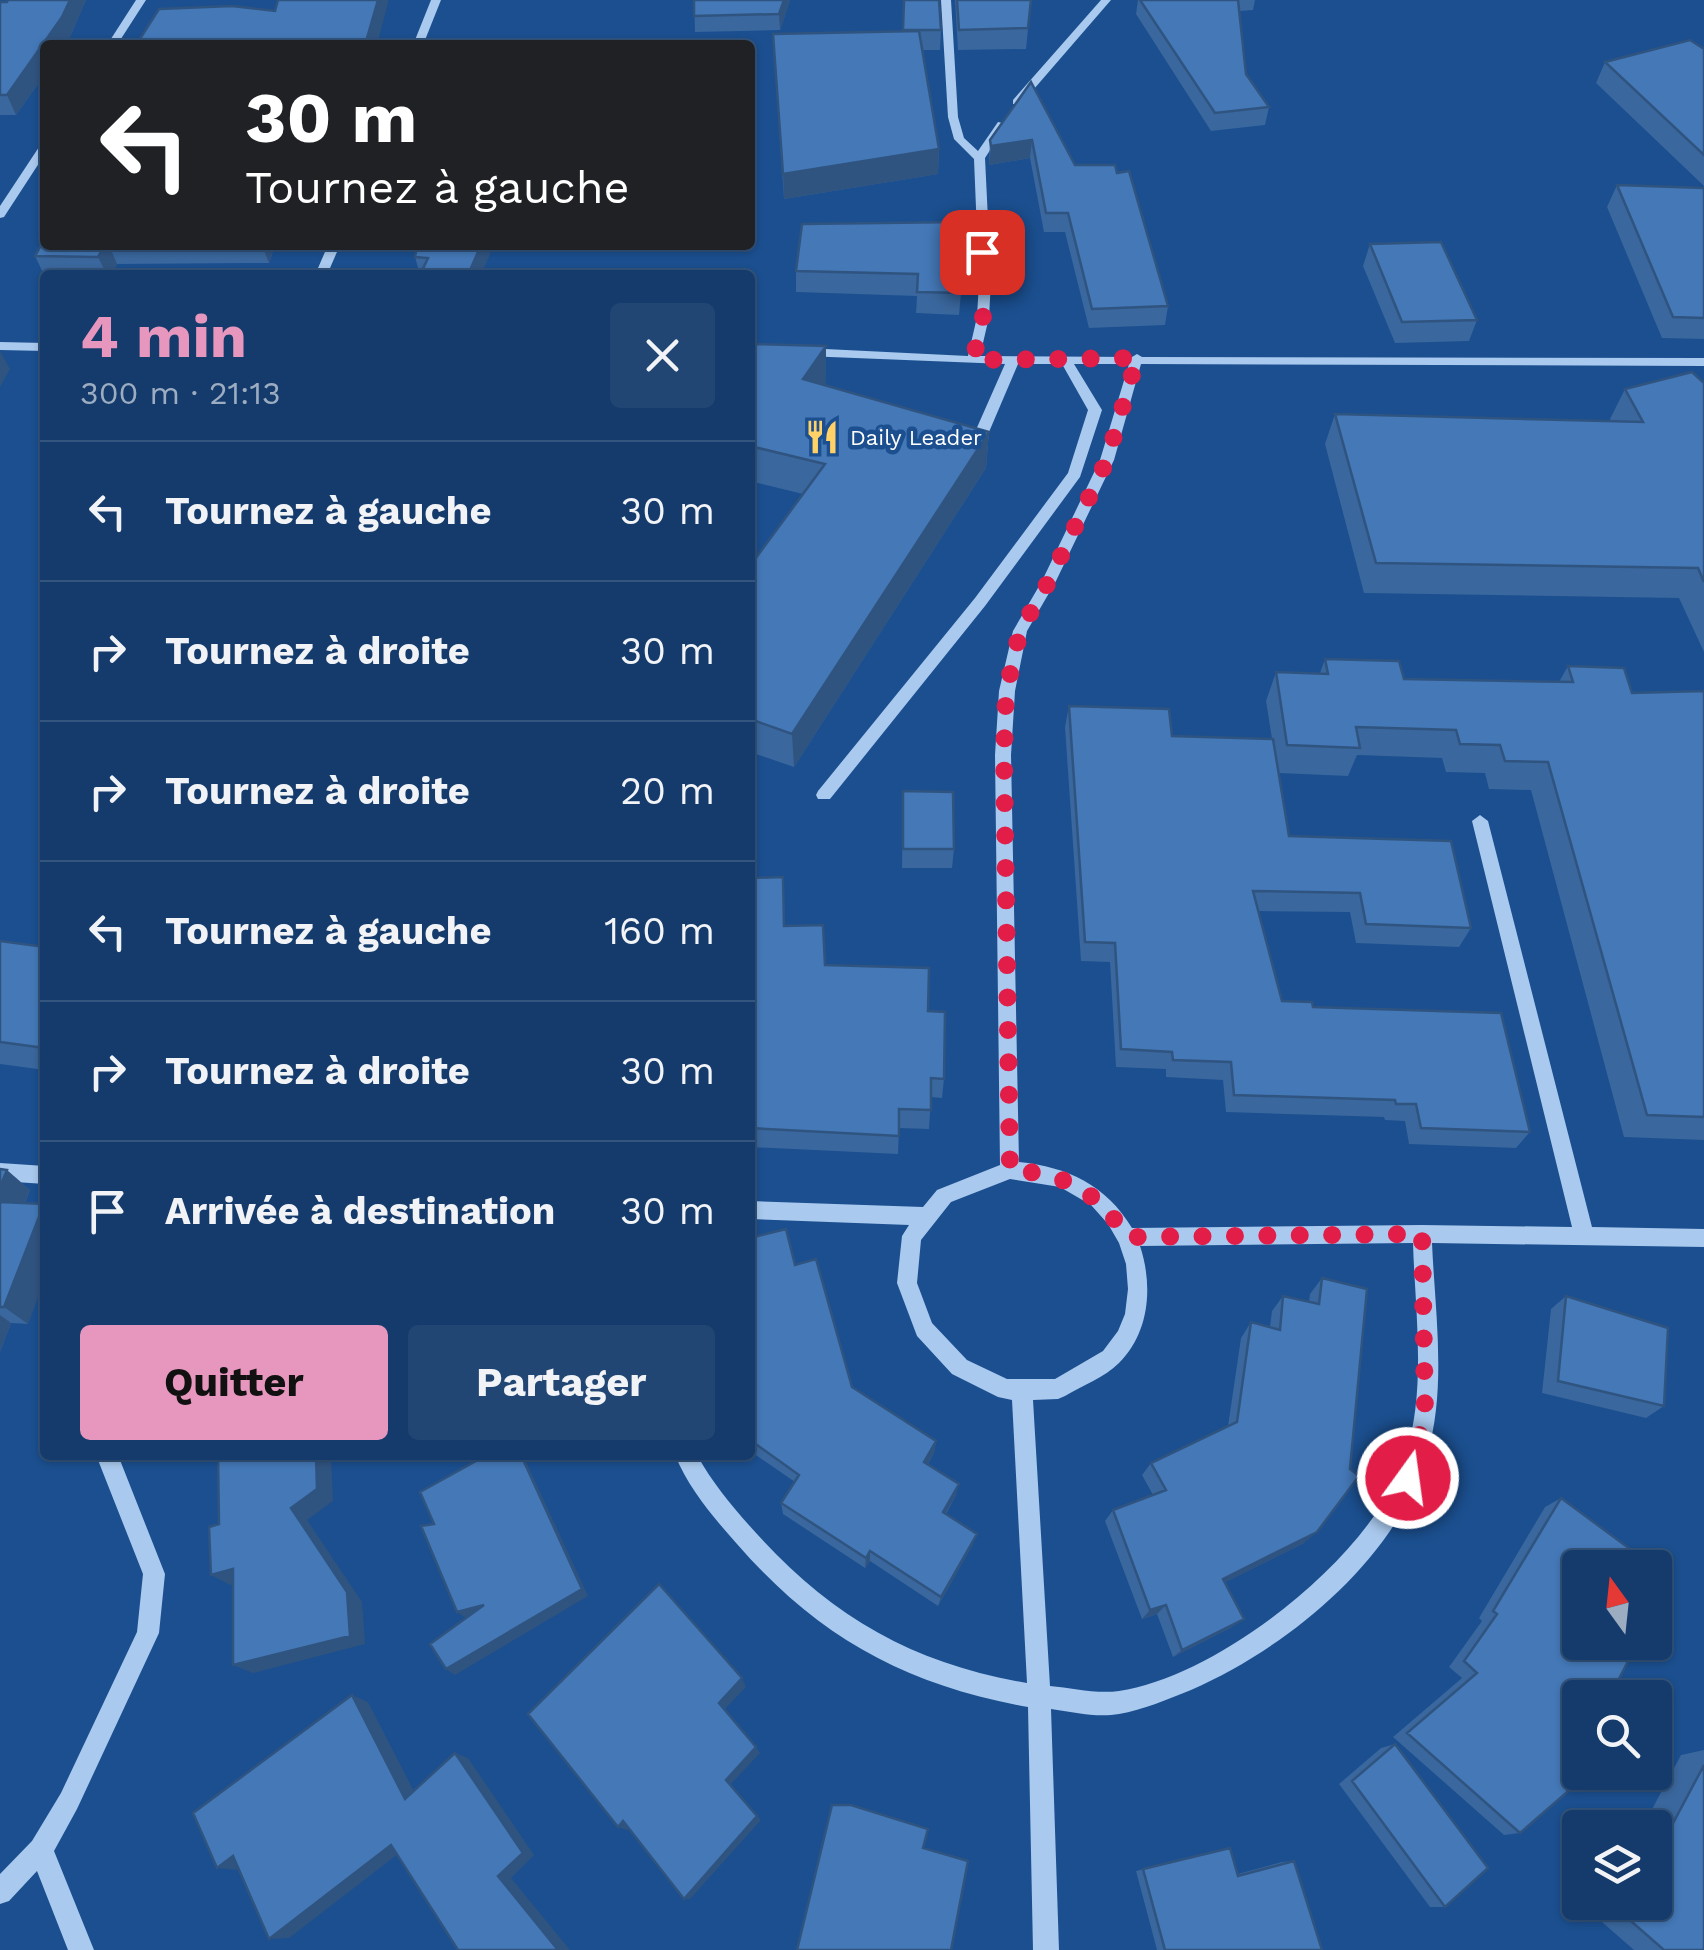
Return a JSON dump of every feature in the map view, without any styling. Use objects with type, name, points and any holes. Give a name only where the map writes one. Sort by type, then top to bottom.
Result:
[{"type":"street","points":[[115,40],[142,0]]},
{"type":"street","points":[[420,40],[436,0]]},
{"type":"street","points":[[946,0],[953,117],[960,139],[979,158]]},
{"type":"street","points":[[973,360],[983,317],[985,281],[979,224],[979,158],[1024,92],[1106,0]]},
{"type":"street","points":[[0,215],[40,154]]},
{"type":"street","points":[[0,346],[40,347]]},
{"type":"street","points":[[786,352],[973,360],[1704,362]]},
{"type":"street","points":[[1010,1170],[1006,692],[1020,631],[1049,581],[1107,460],[1137,358]]},
{"type":"street","points":[[982,432],[1014,359]]},
{"type":"street","points":[[824,795],[980,602],[1074,474],[1095,410],[1065,359]]},
{"type":"street","points":[[1480,821],[1584,1236]]},
{"type":"street","points":[[1010,1170],[1045,1172],[1079,1186],[1107,1208],[1128,1237],[1138,1268],[1139,1299],[1131,1329],[1112,1356],[1087,1376],[1056,1388],[1022,1391],[980,1381],[944,1358],[919,1325],[906,1288],[908,1250],[923,1216],[946,1192],[976,1176],[1010,1170]]},
{"type":"street","points":[[0,1172],[40,1176]]},
{"type":"street","points":[[755,1210],[923,1216]]},
{"type":"street","points":[[1128,1237],[1422,1234],[1704,1238]]},
{"type":"street","points":[[689,1460],[727,1516],[769,1564],[834,1621],[888,1652],[943,1672],[1039,1698],[1119,1703],[1185,1680],[1253,1647],[1361,1550],[1408,1478],[1425,1413],[1422,1234]]},
{"type":"street","points":[[1022,1391],[1039,1698],[1046,1950]]},
{"type":"street","points":[[0,1892],[41,1850],[70,1801],[148,1633],[154,1574],[108,1460]]},
{"type":"street","points":[[41,1850],[81,1950]]},
{"type":"building","points":[[70,0],[7,95],[0,95],[0,2]]},
{"type":"building","points":[[278,0],[378,0],[366,40],[139,40],[159,9],[232,6],[275,11]]},
{"type":"building","points":[[694,0],[784,0],[779,14],[694,16]]},
{"type":"building","points":[[904,0],[939,0],[941,30],[903,30]]},
{"type":"building","points":[[957,0],[1031,0],[1028,28],[959,30]]},
{"type":"building","points":[[1140,0],[1238,0],[1246,74],[1269,107],[1215,113]]},
{"type":"building","points":[[919,31],[939,149],[783,174],[773,34]]},
{"type":"building","points":[[1690,40],[1704,49],[1704,155],[1605,62]]},
{"type":"building","points":[[1031,82],[1075,165],[1115,165],[1117,173],[1129,171],[1168,306],[1092,309],[1068,213],[1046,213],[1032,140],[991,146],[990,140]]},
{"type":"building","points":[[1617,185],[1704,188],[1704,318],[1673,317]]},
{"type":"building","points":[[962,222],[961,293],[917,292],[918,274],[796,271],[802,224]]},
{"type":"building","points":[[1441,242],[1477,320],[1402,322],[1370,244]]},
{"type":"building","points":[[40,247],[102,250],[98,257],[35,256]]},
{"type":"building","points":[[416,250],[479,250],[470,270],[422,270],[428,258],[415,257]]},
{"type":"building","points":[[755,344],[826,346],[803,379],[989,432],[792,734],[755,721],[755,559],[825,464],[755,447]]},
{"type":"building","points":[[1692,372],[1704,383],[1704,582],[1698,568],[1376,563],[1335,414],[1643,422],[1625,389]]},
{"type":"building","points":[[1325,659],[1399,661],[1404,679],[1573,682],[1568,666],[1624,668],[1632,693],[1704,691],[1704,1117],[1647,1115],[1548,762],[1505,761],[1500,745],[1460,744],[1456,730],[1356,727],[1360,748],[1287,745],[1276,672],[1328,674]]},
{"type":"building","points":[[1069,706],[1169,709],[1172,736],[1273,739],[1289,836],[1451,841],[1471,928],[1366,924],[1360,893],[1253,891],[1282,1001],[1312,1002],[1313,1007],[1501,1013],[1530,1132],[1421,1128],[1416,1104],[1396,1104],[1395,1100],[1234,1095],[1231,1062],[1173,1060],[1172,1052],[1121,1049],[1115,943],[1085,942]]},
{"type":"building","points":[[903,791],[953,792],[954,849],[903,849]]},
{"type":"building","points":[[783,877],[784,926],[823,925],[825,965],[929,968],[928,1011],[945,1012],[944,1079],[931,1078],[931,1110],[899,1109],[899,1136],[755,1128],[755,878]]},
{"type":"building","points":[[0,941],[40,946],[40,1047],[0,1042]]},
{"type":"building","points":[[0,1169],[7,1170],[0,1187]]},
{"type":"building","points":[[0,1202],[40,1204],[40,1214],[4,1307],[0,1307]]},
{"type":"building","points":[[786,1229],[795,1265],[816,1259],[852,1387],[936,1441],[924,1462],[959,1484],[943,1512],[977,1534],[941,1597],[870,1551],[866,1558],[781,1503],[799,1475],[755,1444],[755,1237]]},
{"type":"building","points":[[1322,1278],[1367,1289],[1350,1469],[1359,1476],[1317,1532],[1223,1579],[1244,1619],[1182,1650],[1166,1605],[1150,1610],[1113,1510],[1166,1490],[1151,1463],[1237,1422],[1251,1322],[1280,1330],[1283,1296],[1319,1304]]},
{"type":"building","points":[[1566,1296],[1668,1328],[1664,1406],[1558,1381]]},
{"type":"building","points":[[218,1460],[316,1460],[317,1489],[291,1508],[347,1592],[350,1636],[233,1665],[233,1569],[211,1575],[209,1527],[219,1524]]},
{"type":"building","points":[[478,1460],[523,1460],[582,1589],[446,1669],[430,1644],[484,1605],[457,1612],[421,1526],[434,1524],[420,1492]]},
{"type":"building","points":[[1561,1498],[1631,1550],[1562,1550],[1562,1660],[1629,1660],[1618,1680],[1562,1680],[1562,1790],[1570,1790],[1520,1833],[1407,1733],[1477,1673],[1464,1661],[1497,1614],[1493,1611]]},
{"type":"building","points":[[659,1584],[742,1678],[719,1703],[756,1747],[726,1780],[757,1816],[684,1899],[623,1821],[618,1827],[528,1714]]},
{"type":"building","points":[[352,1695],[405,1799],[455,1753],[523,1853],[498,1876],[558,1950],[458,1950],[391,1845],[269,1939],[233,1856],[217,1868],[193,1813]]},
{"type":"building","points":[[1395,1744],[1488,1868],[1445,1907],[1352,1781]]},
{"type":"building","points":[[1704,1765],[1704,1950],[1664,1950],[1630,1920],[1672,1920],[1672,1825]]},
{"type":"building","points":[[832,1805],[851,1805],[928,1829],[923,1848],[968,1861],[951,1950],[797,1950]]},
{"type":"building","points":[[1230,1848],[1238,1876],[1294,1861],[1322,1950],[1165,1950],[1143,1869]]},
{"type":"place","name":"Daily Leader","points":[[822,437]]},
{"type":"route","points":[[982,252],[983,317],[973,360],[1137,358],[1125,410],[1107,460],[1049,581],[1020,631],[1006,692],[1010,1170],[1045,1172],[1079,1186],[1107,1208],[1128,1237],[1422,1234],[1425,1413],[1408,1478]]}]
